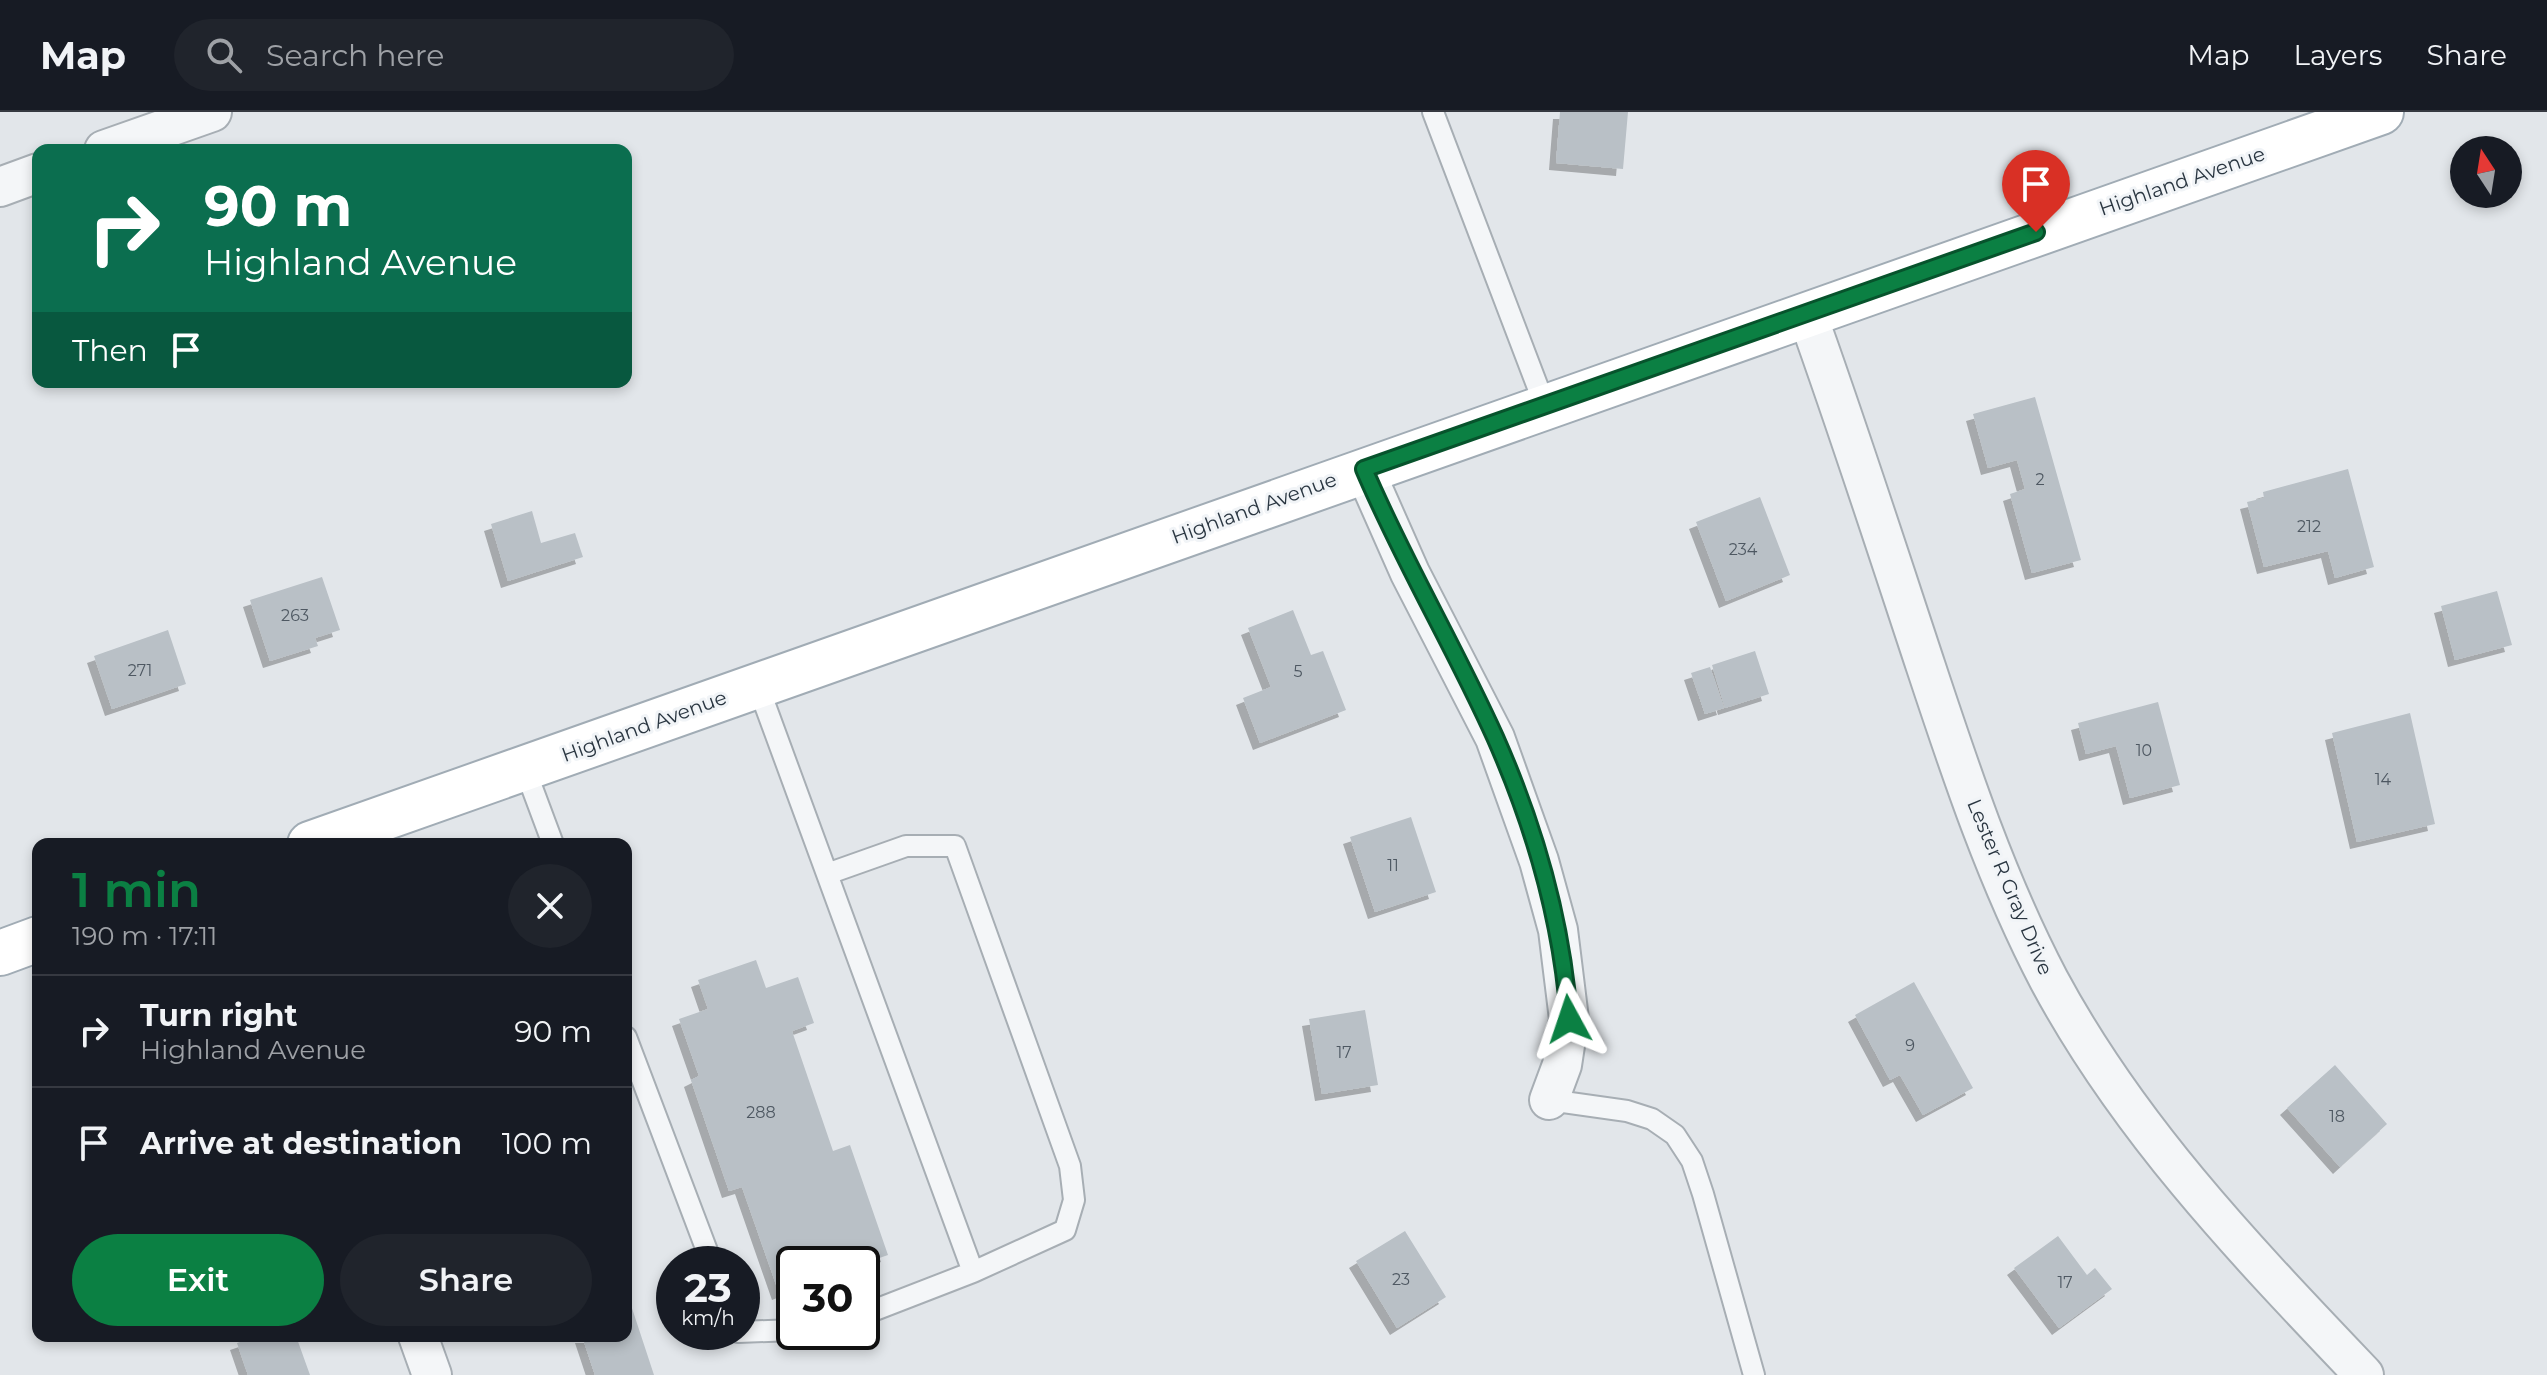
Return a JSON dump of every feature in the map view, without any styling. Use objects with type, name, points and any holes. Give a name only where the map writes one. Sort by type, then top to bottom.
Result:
[{"type":"main road","name":"Highland Avenue","points":[[327,838],[2381,112]]},
{"type":"main road","points":[[0,953],[32,941]]},
{"type":"street","points":[[121,144],[212,112]]},
{"type":"street","points":[[0,187],[32,175]]},
{"type":"street","name":"Lester R Gray Drive","points":[[1807,314],[1970,795],[2022,923],[2049,979],[2120,1095],[2186,1182],[2364,1375]]},
{"type":"street","points":[[1364,469],[1410,573],[1495,738],[1539,861],[1558,930],[1569,1019],[1562,1065],[1549,1100]]},
{"type":"street","points":[[420,1342],[432,1375]]},
{"type":"lane","points":[[1433,112],[1545,406]]},
{"type":"lane","points":[[758,686],[973,1272]]},
{"type":"lane","points":[[525,769],[551,838]]},
{"type":"lane","points":[[827,874],[906,846],[955,846],[1070,1166],[1074,1200],[1065,1230],[973,1272],[880,1308]]},
{"type":"lane","points":[[632,1053],[705,1246]]},
{"type":"lane","points":[[1549,1100],[1627,1111],[1652,1119],[1675,1135],[1692,1161],[1703,1194],[1754,1375]]},
{"type":"building","points":[[1560,112],[1628,112],[1623,169],[1556,163]]},
{"type":"building","points":[[2035,397],[2081,560],[2032,573],[2010,494],[2025,489],[2017,460],[1988,468],[1973,414]]},
{"type":"building","points":[[2348,469],[2374,567],[2335,578],[2328,551],[2264,567],[2247,502],[2264,498],[2263,492]]},
{"type":"building","points":[[1760,497],[1790,575],[1726,601],[1696,522]]},
{"type":"building","points":[[532,511],[541,543],[575,533],[583,557],[508,581],[491,524]]},
{"type":"building","points":[[322,577],[340,630],[315,638],[318,646],[270,661],[250,600]]},
{"type":"building","points":[[2497,591],[2512,645],[2455,660],[2441,606]]},
{"type":"building","points":[[1293,610],[1311,655],[1323,651],[1346,710],[1260,743],[1243,698],[1271,687],[1248,628]]},
{"type":"building","points":[[168,630],[186,684],[112,709],[94,656]]},
{"type":"building","points":[[1755,651],[1769,694],[1725,708],[1712,665]]},
{"type":"building","points":[[1710,667],[1724,708],[1705,714],[1691,673]]},
{"type":"building","points":[[2158,702],[2180,785],[2130,798],[2116,746],[2086,754],[2078,723]]},
{"type":"building","points":[[2410,713],[2435,824],[2357,842],[2332,733]]},
{"type":"building","points":[[1411,817],[1436,892],[1375,912],[1350,837]]},
{"type":"building","points":[[756,960],[766,988],[798,977],[814,1023],[792,1031],[833,1151],[850,1145],[888,1255],[880,1258],[880,1246],[776,1246],[776,1284],[742,1187],[729,1191],[691,1080],[699,1076],[679,1019],[708,1009],[698,980]]},
{"type":"building","points":[[1914,982],[1973,1088],[1923,1115],[1900,1075],[1890,1080],[1855,1015]]},
{"type":"building","points":[[1365,1010],[1378,1085],[1322,1094],[1309,1019]]},
{"type":"building","points":[[2335,1065],[2387,1124],[2340,1167],[2287,1108]]},
{"type":"building","points":[[1405,1231],[1446,1297],[1397,1328],[1356,1261]]},
{"type":"building","points":[[2058,1236],[2087,1275],[2095,1268],[2112,1289],[2059,1328],[2014,1268]]},
{"type":"building","points":[[632,1308],[654,1375],[595,1375],[584,1342],[632,1342]]},
{"type":"building","points":[[298,1342],[310,1375],[248,1375],[237,1343]]},
{"type":"route","points":[[1569,1019],[1558,930],[1519,797],[1495,738],[1410,573],[1364,469],[2036,232]]}]
